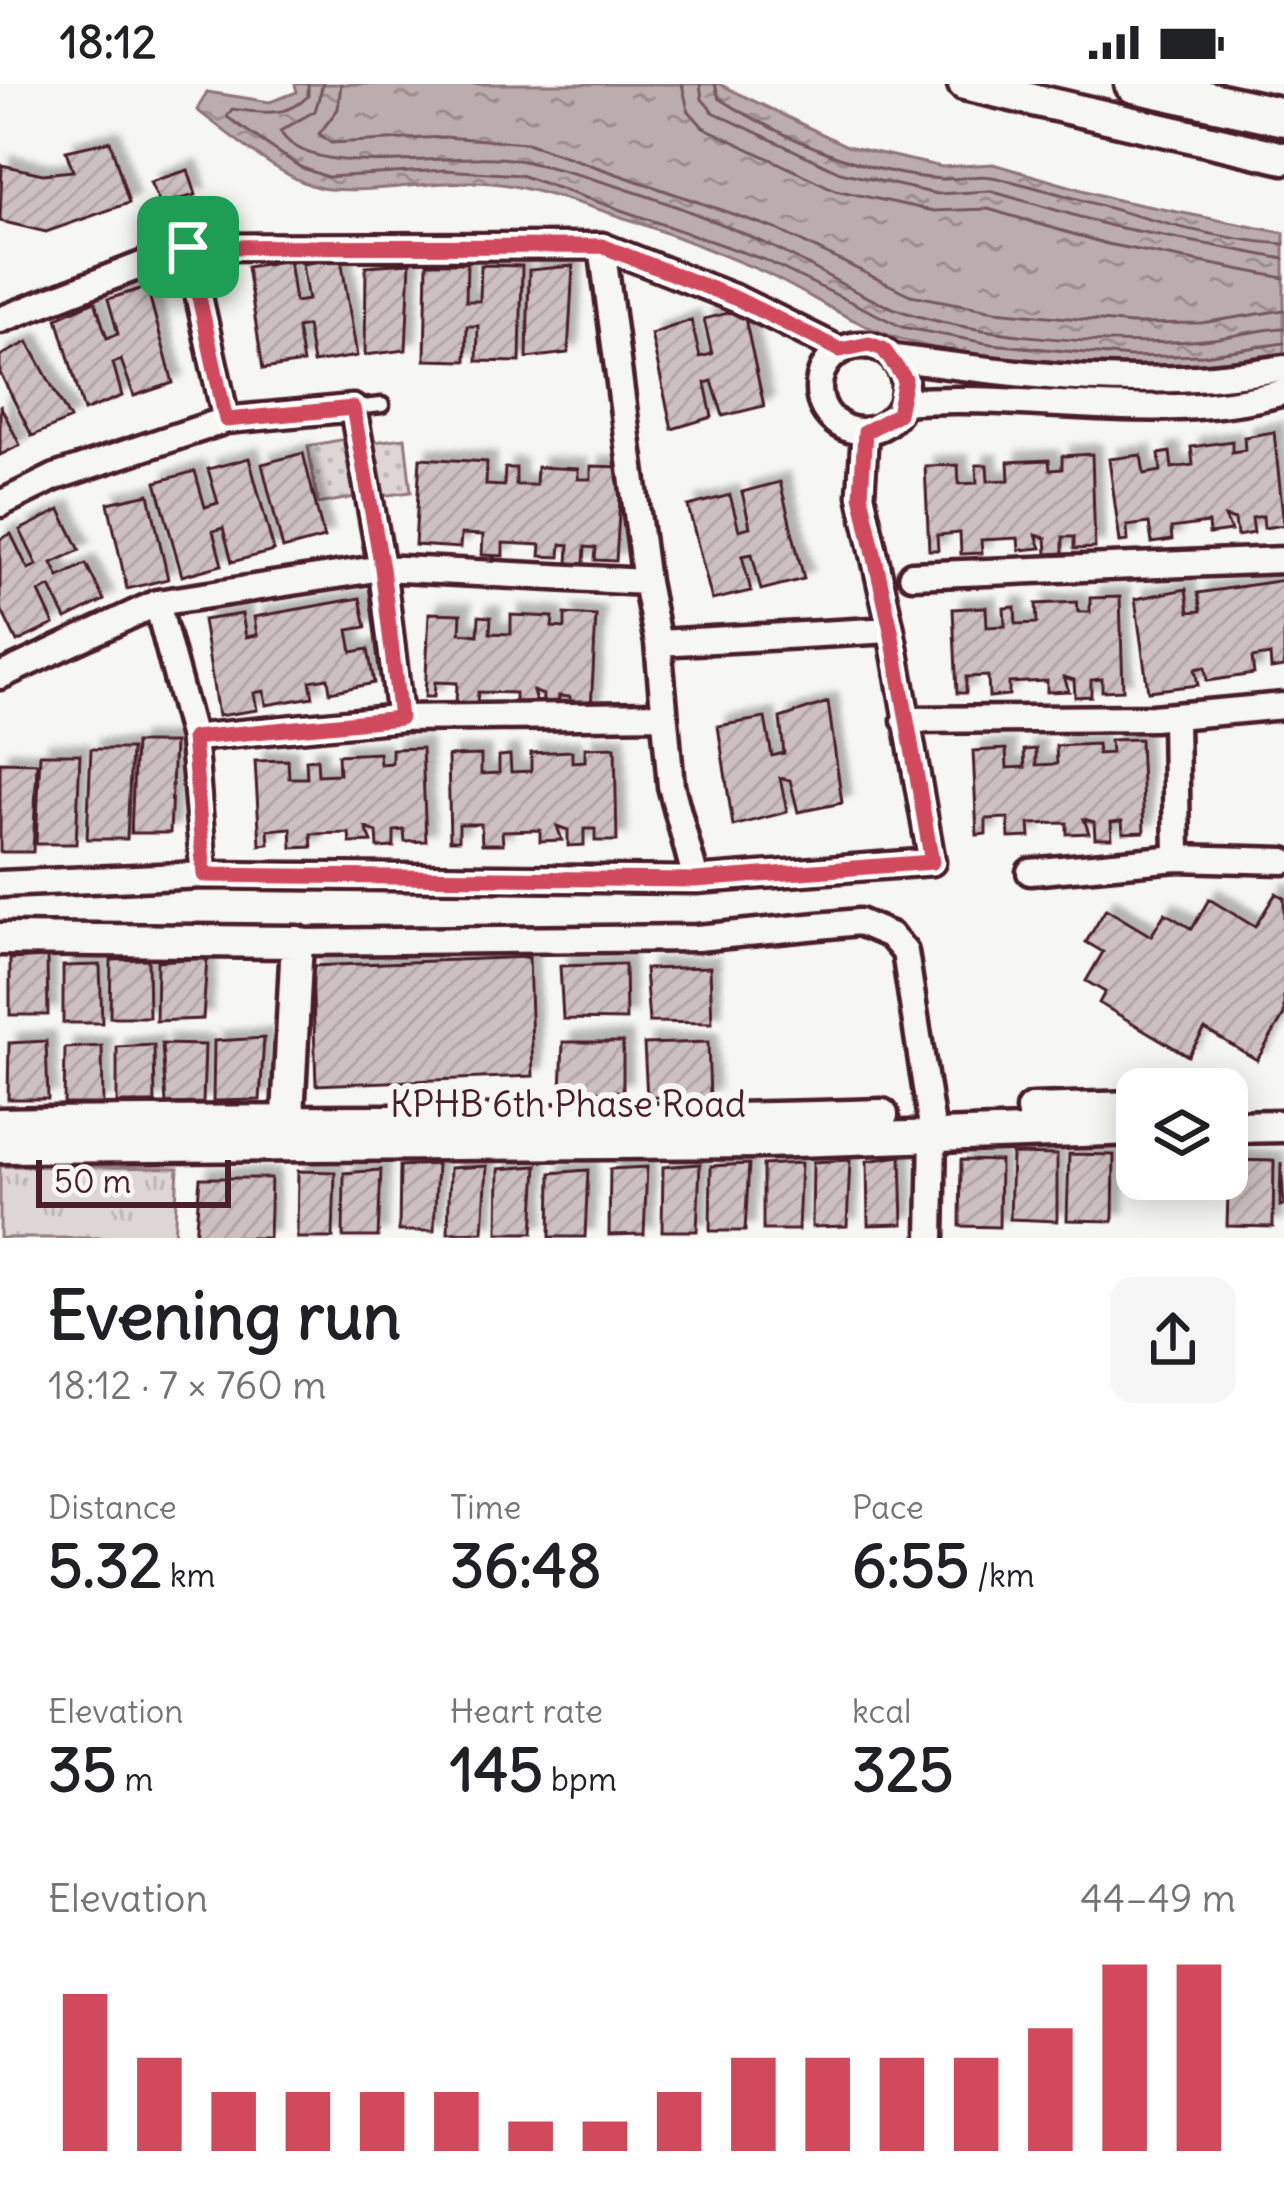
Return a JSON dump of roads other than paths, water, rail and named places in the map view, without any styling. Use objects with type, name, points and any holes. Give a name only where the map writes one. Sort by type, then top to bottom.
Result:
[{"type":"main road","points":[[1134,84],[1284,117]]},
{"type":"street","points":[[964,84],[1284,158]]},
{"type":"street","points":[[602,246],[658,643],[670,786],[696,880]]},
{"type":"street","points":[[0,320],[188,247],[602,246],[737,299],[840,350],[869,344],[895,358],[1128,384],[1203,382],[1284,368]]},
{"type":"street","points":[[188,247],[226,420]]},
{"type":"street","points":[[840,350],[821,373],[820,401],[838,424],[865,432],[889,423],[904,402],[905,379],[895,358]]},
{"type":"street","points":[[904,402],[969,399],[1152,410],[1284,392]]},
{"type":"street","points":[[0,504],[55,477],[226,420],[353,408],[382,568],[400,718]]},
{"type":"street","points":[[0,884],[204,875],[696,880],[932,862],[891,630],[861,495],[865,432]]},
{"type":"street","points":[[912,575],[1284,560]]},
{"type":"street","points":[[0,676],[157,603],[382,568],[646,582]]},
{"type":"street","points":[[157,603],[193,738],[204,875]]},
{"type":"street","points":[[658,643],[891,630]]},
{"type":"street","points":[[905,721],[1175,716],[1284,706]]},
{"type":"street","points":[[193,738],[400,718],[663,715]]},
{"type":"street","points":[[1175,716],[1177,858]]},
{"type":"street","points":[[1030,872],[1177,858],[1284,862]]},
{"type":"street","points":[[0,939],[697,938],[860,922],[890,935],[905,952],[932,1123],[932,1238]]},
{"type":"street","points":[[288,1131],[297,942]]},
{"type":"street","points":[[1248,1106],[1284,1106]]},
{"type":"street","name":"KPHB 6th Phase Road","points":[[0,1124],[766,1142],[1116,1110]]},
{"type":"street","name":"KPHB 6th Phase Road","points":[[932,1123],[1116,1128]]},
{"type":"street","points":[[1248,1127],[1284,1126]]},
{"type":"street","name":"KPHB 6th Phase Road","points":[[0,1147],[288,1131]]},
{"type":"lane","points":[[353,408],[382,405]]},
{"type":"water","points":[[295,84],[719,84],[847,146],[942,167],[993,164],[1117,200],[1284,233],[1284,354],[1189,365],[1089,367],[1039,365],[943,350],[879,331],[701,246],[548,194],[471,182],[352,190],[313,186],[260,157],[197,110],[207,92],[270,102],[297,92]]}]
